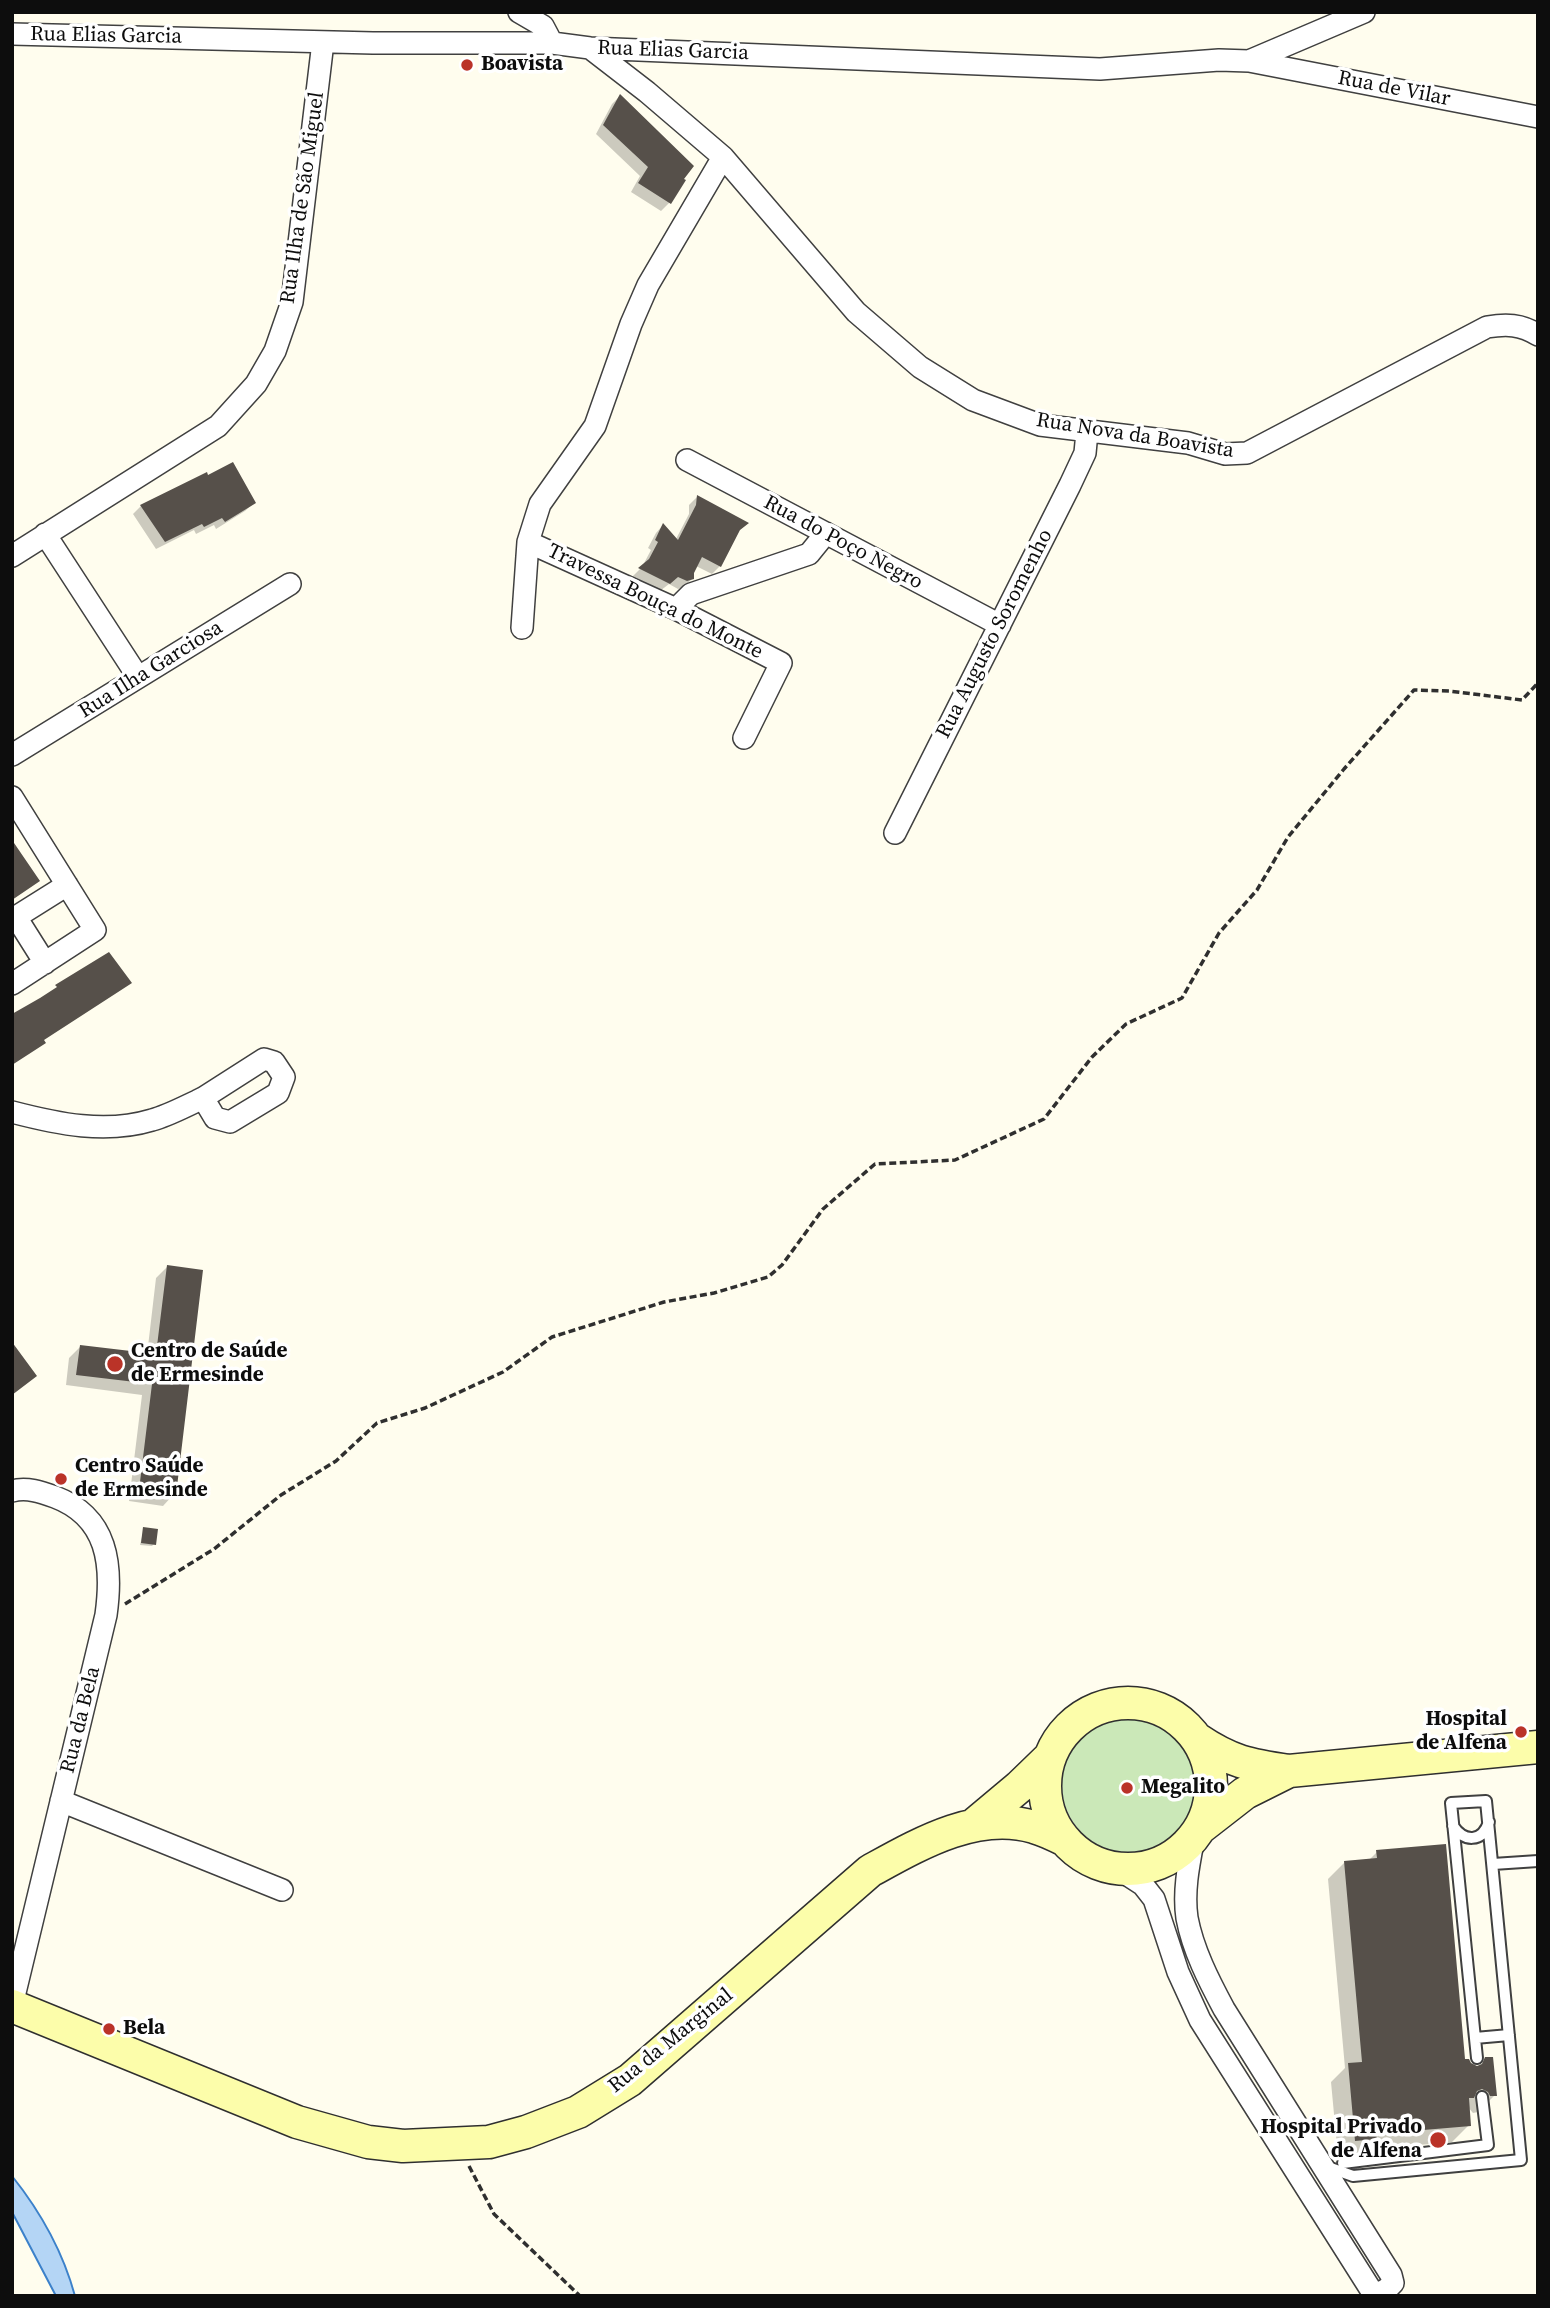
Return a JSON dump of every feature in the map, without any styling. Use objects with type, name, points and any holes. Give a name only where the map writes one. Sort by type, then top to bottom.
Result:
[{"type":"street","points":[[519,12],[543,26],[552,43]]},
{"type":"street","points":[[1250,61],[1364,12]]},
{"type":"street","name":"Rua Elias Garcia","points":[[12,34],[323,42],[552,43],[590,48],[1100,69],[1219,60],[1250,61]]},
{"type":"street","name":"Rua Ilha de São Miguel","points":[[12,556],[218,426],[263,373],[275,351],[292,302],[323,42]]},
{"type":"street","name":"Rua Nova da Boavista","points":[[590,48],[723,157],[856,312],[920,367],[973,400],[1040,425],[1188,443],[1226,454],[1247,453],[1487,327],[1508,323],[1538,335]]},
{"type":"street","name":"Rua de Vilar","points":[[1250,61],[1538,117]]},
{"type":"street","points":[[522,628],[528,542],[540,504],[595,426],[631,324],[648,285],[723,157]]},
{"type":"street","name":"Rua Augusto Soromenho","points":[[895,832],[1075,474],[1085,453],[1087,432]]},
{"type":"street","name":"Rua do Poço Negro","points":[[687,460],[1000,625]]},
{"type":"street","points":[[676,609],[691,594],[809,554],[826,533]]},
{"type":"street","points":[[45,534],[138,677]]},
{"type":"street","name":"Travessa Bouça do Monte","points":[[528,542],[676,609],[781,663],[744,738]]},
{"type":"street","name":"Rua Ilha Garciosa","points":[[12,755],[290,584]]},
{"type":"street","points":[[12,797],[95,930],[12,984]]},
{"type":"street","points":[[46,962],[16,917],[67,885]]},
{"type":"street","points":[[12,1112],[48,1121],[102,1128],[151,1121],[203,1098]]},
{"type":"street","name":"Rua da Bela","points":[[12,1491],[21,1489],[43,1492],[64,1500],[82,1512],[94,1526],[103,1545],[110,1585],[106,1615],[12,2006]]},
{"type":"street","points":[[1118,1703],[1141,1703],[1163,1710],[1182,1722],[1197,1739],[1211,1774],[1211,1793],[1208,1811],[1197,1833],[1186,1887],[1187,1918],[1207,1977],[1231,2020],[1333,2164],[1391,2275],[1393,2283],[1389,2289],[1382,2292],[1371,2290],[1191,2001],[1178,1972],[1154,1899],[1143,1885],[1126,1874],[1083,1856],[1065,1840],[1053,1821],[1046,1800],[1045,1778],[1050,1757],[1060,1737],[1076,1720],[1096,1709],[1118,1703]]},
{"type":"street","points":[[1197,1739],[1220,1755],[1250,1765],[1289,1771],[1538,1747]]},
{"type":"street","name":"Rua da Marginal","points":[[975,1824],[1050,1757]]},
{"type":"street","points":[[1106,1866],[1130,1869],[1154,1865],[1176,1854],[1245,1793],[1289,1771]]},
{"type":"street","points":[[61,1801],[282,1891]]},
{"type":"street","name":"Rua da Marginal","points":[[12,2006],[297,2122],[368,2142],[403,2146],[489,2142],[526,2132],[578,2112],[630,2080],[870,1871],[903,1853],[975,1824],[994,1822],[1033,1826],[1065,1840]]},
{"type":"street","points":[[1253,2102],[1270,2114],[1301,2163],[1309,2167],[1333,2164]]},
{"type":"lane","points":[[1333,2164],[1353,2176],[1521,2160],[1486,1801],[1451,1803],[1477,2058]]},
{"type":"lane","points":[[1453,1826],[1464,1837],[1471,1838],[1484,1833],[1489,1822]]},
{"type":"lane","points":[[1493,1864],[1538,1861]]},
{"type":"lane","points":[[1475,2038],[1509,2035]]},
{"type":"lane","points":[[1333,2164],[1488,2145],[1482,2097]]},
{"type":"path","points":[[106,1615],[214,1549],[281,1495],[336,1461],[377,1423],[425,1408],[503,1372],[552,1337],[664,1302],[714,1293],[768,1277],[782,1265],[823,1209],[875,1164],[955,1160],[1044,1119],[1092,1057],[1126,1024],[1182,998],[1219,933],[1257,890],[1288,837],[1415,690],[1449,691],[1522,701],[1538,683]]},
{"type":"path","points":[[467,2162],[494,2214],[580,2296]]},
{"type":"green space","points":[[1130,1717],[1156,1722],[1178,1737],[1193,1759],[1198,1785],[1193,1811],[1178,1833],[1156,1848],[1130,1853],[1104,1848],[1082,1833],[1067,1811],[1062,1785],[1067,1759],[1082,1737],[1104,1722]]},
{"type":"water","points":[[12,2176],[50,2233],[75,2296],[56,2296],[12,2212]]},
{"type":"building","points":[[620,94],[694,166],[671,204],[638,183],[648,167],[603,125]]},
{"type":"building","points":[[233,462],[256,503],[225,522],[222,518],[204,527],[202,524],[165,542],[140,505]]},
{"type":"building","points":[[697,495],[749,523],[740,530],[721,567],[702,557],[694,579],[687,581],[678,577],[670,584],[638,568],[649,559],[658,542],[655,540],[663,523],[678,540],[696,505]]},
{"type":"building","points":[[12,840],[40,881],[12,900]]},
{"type":"building","points":[[109,952],[132,983],[44,1040],[46,1043],[12,1065],[12,1014]]},
{"type":"building","points":[[167,1265],[203,1270],[176,1495],[139,1490],[152,1384],[76,1375],[80,1345],[156,1354]]},
{"type":"building","points":[[12,1342],[37,1376],[12,1395]]},
{"type":"building","points":[[143,1527],[158,1529],[156,1545],[141,1543]]},
{"type":"building","points":[[1446,1844],[1465,2059],[1477,2066],[1482,2064],[1485,2057],[1493,2057],[1497,2096],[1490,2096],[1482,2089],[1477,2091],[1474,2098],[1469,2098],[1471,2126],[1376,2134],[1377,2139],[1355,2141],[1348,2063],[1362,2062],[1344,1861],[1377,1858],[1376,1850]]},
{"type":"place","name":"Boavista","points":[[467,65]]},
{"type":"place","name":"Centro de Saúde de Ermesinde","points":[[115,1364]]},
{"type":"place","name":"Centro Saúde de Ermesinde","points":[[61,1479]]},
{"type":"place","name":"Hospital de Alfena","points":[[1521,1732]]},
{"type":"place","name":"Megalito","points":[[1127,1788]]},
{"type":"place","name":"Bela","points":[[109,2029]]},
{"type":"place","name":"Hospital Privado de Alfena","points":[[1438,2140]]}]
